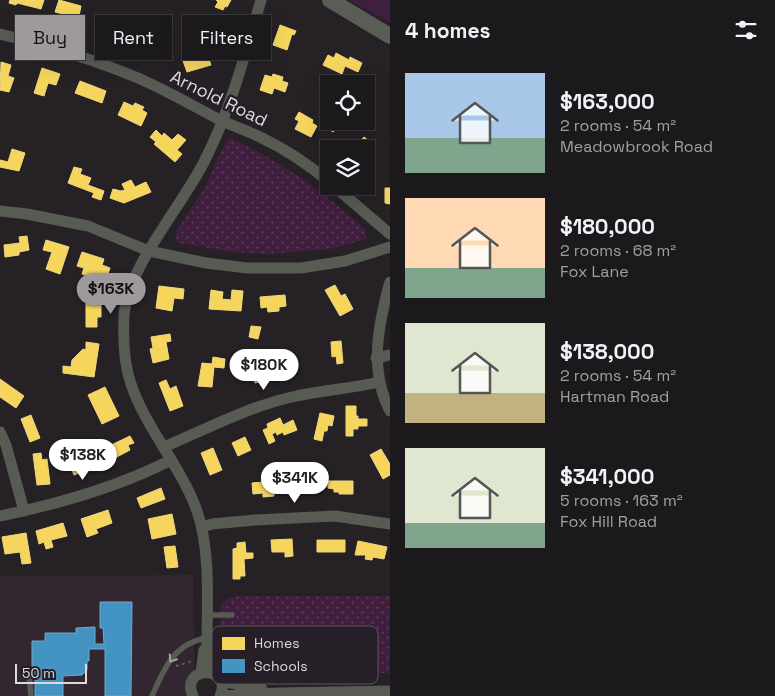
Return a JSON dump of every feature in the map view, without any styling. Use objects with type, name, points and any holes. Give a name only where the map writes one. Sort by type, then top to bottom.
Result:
[{"type":"main road","points":[[330,0],[390,36]]},
{"type":"street","points":[[212,658],[207,642],[207,577],[202,527],[189,491],[151,426],[131,384],[126,362],[124,315],[131,287],[149,251],[193,183],[236,89],[261,0]]},
{"type":"street","name":"Arnold Road","points":[[0,34],[96,61],[140,79],[222,121],[286,150],[320,174]]},
{"type":"street","points":[[344,195],[390,234]]},
{"type":"street","points":[[0,211],[27,214],[88,226],[149,251],[206,263],[247,268],[301,268],[345,261],[390,247]]},
{"type":"street","points":[[390,282],[380,328],[376,358],[379,382],[390,411]]},
{"type":"street","points":[[376,358],[390,355]]},
{"type":"street","points":[[164,447],[261,406],[292,397],[329,390],[356,388],[379,382]]},
{"type":"street","points":[[0,432],[8,450],[24,511]]},
{"type":"street","points":[[0,516],[72,499],[171,460]]},
{"type":"street","points":[[202,527],[212,524],[255,520],[335,516],[390,524]]},
{"type":"street","points":[[193,696],[191,689],[192,681],[201,673],[207,642]]},
{"type":"street","points":[[201,673],[212,676]]},
{"type":"street","points":[[244,684],[278,693]]},
{"type":"street","points":[[221,696],[278,693],[336,694],[390,690]]},
{"type":"lane","points":[[207,615],[232,615]]},
{"type":"lane","points":[[152,696],[174,654],[188,643],[207,642]]},
{"type":"lane","points":[[29,674],[31,696]]},
{"type":"path","points":[[174,666],[197,660]]},
{"type":"shaded area","points":[[349,0],[390,0],[390,23]]},
{"type":"shaded area","points":[[232,138],[273,160],[306,181],[320,192],[320,195],[324,195],[365,229],[367,235],[365,240],[330,249],[269,254],[231,252],[179,243],[175,238],[176,231],[204,189],[226,141]]},
{"type":"shaded area","points":[[193,575],[195,696],[0,696],[0,576]]},
{"type":"shaded area","points":[[236,596],[390,596],[390,673],[378,673],[378,626],[221,626],[220,608],[225,600]]},
{"type":"building: Homes","points":[[10,0],[44,0],[41,9],[9,3]]},
{"type":"building: Homes","points":[[59,0],[81,6],[79,15],[67,15],[55,12]]},
{"type":"building: Homes","points":[[216,0],[231,0],[223,10],[215,7],[218,2]]},
{"type":"building: Homes","points":[[280,25],[296,31],[294,35],[292,34],[287,50],[273,45]]},
{"type":"building: Homes","points":[[336,53],[349,60],[350,57],[362,63],[358,72],[345,66],[342,74],[323,65],[328,55],[334,58]]},
{"type":"building: Homes","points":[[183,60],[209,60],[211,65],[187,72]]},
{"type":"building: Homes","points":[[1,62],[11,65],[8,76],[14,78],[9,92],[0,90]]},
{"type":"building: Homes","points":[[42,68],[60,74],[56,85],[48,83],[44,96],[34,93]]},
{"type":"building: Homes","points":[[273,74],[283,77],[282,81],[288,83],[285,92],[274,88],[272,94],[260,90],[265,75],[272,77]]},
{"type":"building: Homes","points":[[80,81],[106,91],[102,103],[75,93]]},
{"type":"building: Homes","points":[[124,102],[133,106],[135,103],[144,107],[142,110],[147,113],[141,126],[118,115]]},
{"type":"building: Homes","points":[[299,112],[313,120],[312,123],[317,126],[311,137],[295,129],[299,121],[295,119]]},
{"type":"building: Homes","points":[[156,130],[162,136],[164,133],[172,140],[178,134],[186,140],[177,150],[182,154],[175,162],[154,144],[156,142],[150,137]]},
{"type":"building: Homes","points":[[12,149],[25,153],[19,171],[0,167],[0,160],[8,162]]},
{"type":"building: Homes","points":[[74,167],[82,169],[80,174],[91,178],[88,185],[104,191],[101,200],[92,197],[94,193],[68,183]]},
{"type":"building: Homes","points":[[131,180],[135,187],[146,182],[151,192],[124,203],[110,198],[113,189],[125,190],[122,184]]},
{"type":"building: Homes","points":[[385,188],[390,188],[390,204],[385,203]]},
{"type":"building: Homes","points":[[27,236],[29,250],[19,252],[19,255],[5,257],[4,245],[20,243],[19,237]]},
{"type":"building: Homes","points":[[46,240],[69,247],[60,274],[46,269],[52,252],[43,250]]},
{"type":"building: Homes","points":[[82,252],[104,259],[102,265],[110,268],[105,282],[82,274],[84,268],[77,266]]},
{"type":"building: Homes","points":[[335,285],[341,296],[345,294],[353,309],[340,316],[325,290]]},
{"type":"building: Homes","points":[[159,286],[184,289],[183,299],[174,298],[172,311],[156,308]]},
{"type":"building: Homes","points":[[211,290],[223,292],[222,299],[231,300],[232,290],[243,291],[241,311],[209,309]]},
{"type":"building: Homes","points":[[285,295],[286,306],[279,307],[279,311],[268,312],[267,307],[261,308],[260,297]]},
{"type":"building: Homes","points":[[86,300],[101,300],[101,317],[97,317],[97,327],[86,327]]},
{"type":"building: Homes","points":[[251,326],[261,327],[258,339],[249,337]]},
{"type":"building: Homes","points":[[170,334],[171,341],[166,342],[169,359],[153,363],[150,349],[153,348],[151,337]]},
{"type":"building: Homes","points":[[341,341],[343,363],[337,364],[336,356],[332,357],[331,342]]},
{"type":"building: Homes","points":[[86,342],[99,344],[94,377],[63,373],[63,366],[71,367],[72,360],[83,349],[86,350]]},
{"type":"building: Homes","points":[[213,357],[225,359],[224,368],[214,367],[212,387],[198,386],[202,363],[212,364]]},
{"type":"building: Homes","points":[[289,359],[292,373],[264,379],[264,381],[255,383],[252,368]]},
{"type":"building: Homes","points":[[0,379],[24,396],[16,408],[0,397]]},
{"type":"building: Homes","points":[[166,380],[170,389],[176,386],[183,406],[170,411],[159,383]]},
{"type":"building: Homes","points":[[105,387],[119,416],[102,424],[88,395]]},
{"type":"building: Homes","points":[[346,406],[356,406],[356,416],[358,416],[358,419],[367,419],[367,426],[358,426],[358,429],[353,429],[353,436],[346,436]]},
{"type":"building: Homes","points":[[320,413],[334,416],[332,426],[328,425],[327,431],[324,431],[322,441],[314,439]]},
{"type":"building: Homes","points":[[31,415],[40,438],[30,442],[21,419]]},
{"type":"building: Homes","points":[[280,418],[283,425],[293,420],[297,430],[284,435],[283,432],[277,435],[276,432],[272,434],[275,441],[269,444],[263,430],[268,428],[267,424]]},
{"type":"building: Homes","points":[[130,436],[134,443],[128,445],[130,450],[113,459],[107,447]]},
{"type":"building: Homes","points":[[245,437],[251,450],[238,456],[232,443]]},
{"type":"building: Homes","points":[[213,448],[222,470],[210,475],[201,453]]},
{"type":"building: Homes","points":[[381,449],[390,464],[390,475],[383,479],[370,455]]},
{"type":"building: Homes","points":[[41,453],[42,460],[47,459],[50,484],[37,485],[33,454]]},
{"type":"building: Homes","points":[[87,456],[92,468],[74,475],[69,463]]},
{"type":"building: Homes","points":[[313,472],[315,489],[291,491],[290,483],[298,482],[297,475]]},
{"type":"building: Homes","points":[[273,481],[274,496],[263,497],[263,493],[253,494],[252,483]]},
{"type":"building: Homes","points":[[328,481],[353,481],[353,494],[334,492],[334,489],[328,488]]},
{"type":"building: Homes","points":[[161,488],[165,499],[141,508],[137,498]]},
{"type":"building: Homes","points":[[108,510],[112,523],[96,529],[98,533],[87,537],[81,519]]},
{"type":"building: Homes","points":[[172,514],[176,534],[152,539],[148,519]]},
{"type":"building: Homes","points":[[63,523],[67,536],[51,540],[53,547],[46,549],[44,542],[39,544],[36,531]]},
{"type":"building: Homes","points":[[26,533],[31,563],[22,564],[20,552],[5,554],[2,537]]},
{"type":"building: Homes","points":[[292,539],[293,556],[285,557],[285,552],[272,552],[271,540]]},
{"type":"building: Homes","points":[[317,540],[345,540],[345,552],[317,552]]},
{"type":"building: Homes","points":[[358,541],[387,547],[384,559],[373,557],[372,560],[365,559],[366,555],[355,555]]},
{"type":"building: Homes","points":[[245,542],[246,553],[253,553],[253,558],[244,559],[245,576],[240,576],[240,579],[233,579],[233,549],[237,548],[237,543]]},
{"type":"building: Homes","points":[[175,546],[178,567],[167,568],[164,547]]},
{"type":"building: Schools","points":[[100,602],[132,602],[131,696],[105,696],[105,649],[89,649],[87,670],[82,675],[63,676],[63,696],[35,696],[35,677],[32,677],[32,641],[45,641],[45,633],[76,633],[76,628],[95,627],[95,644],[104,644],[103,628],[100,628]]}]
